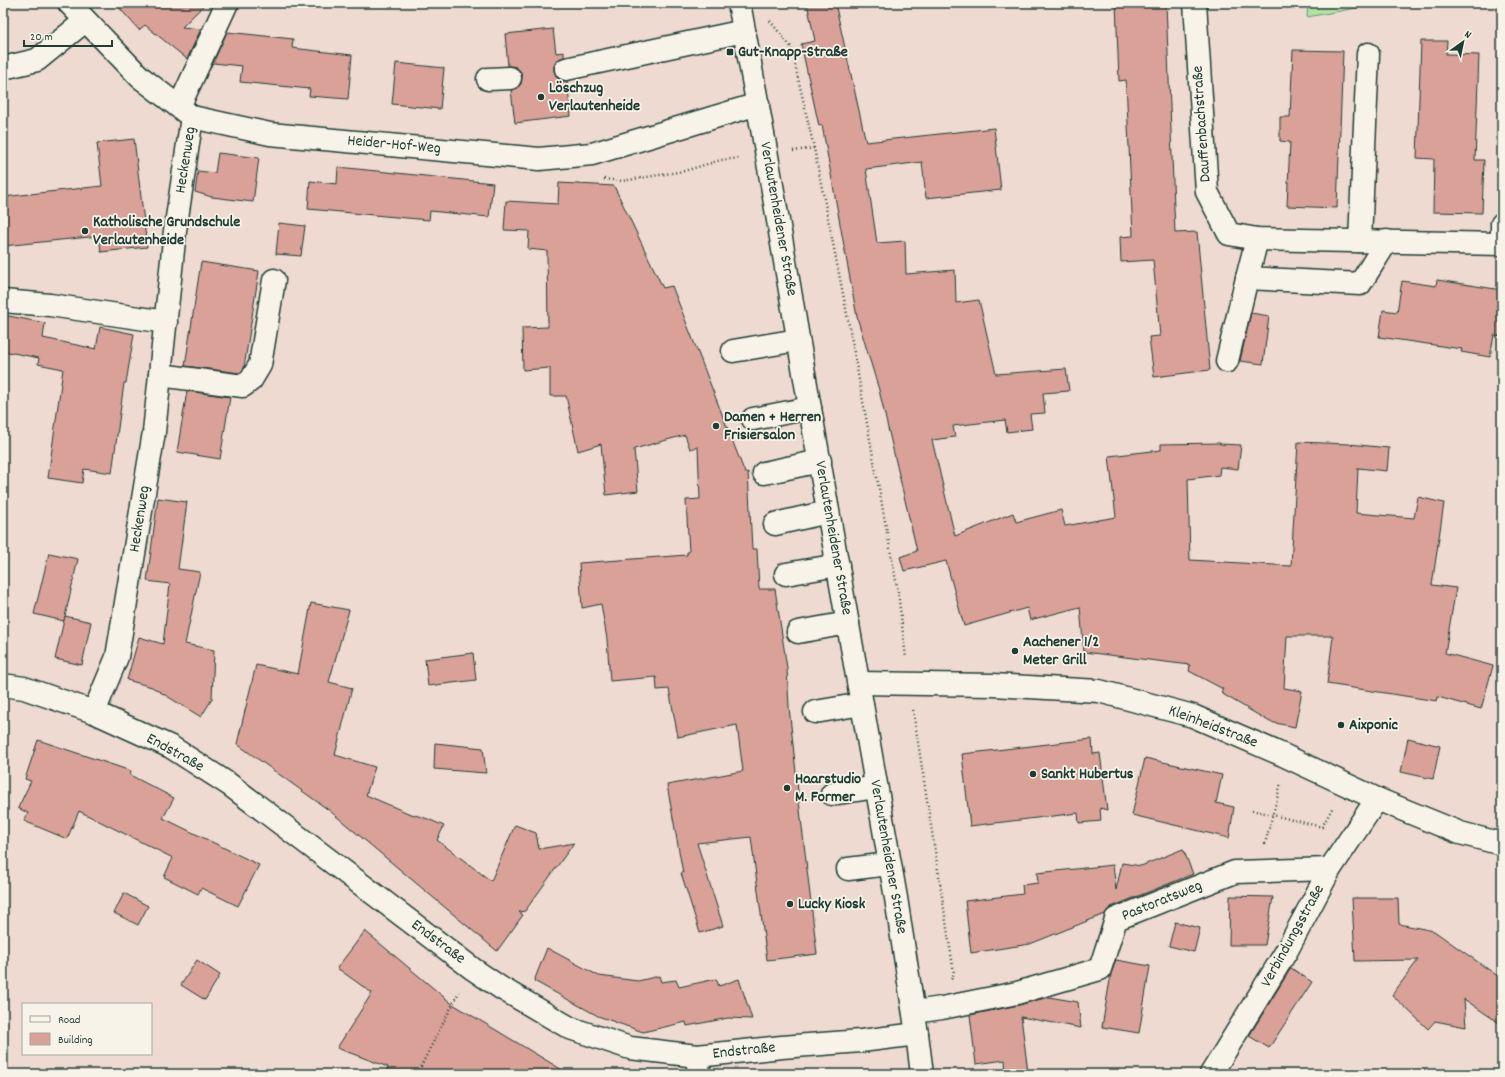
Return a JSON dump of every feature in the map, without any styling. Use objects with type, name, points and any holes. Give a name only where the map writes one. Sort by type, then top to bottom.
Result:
[{"type":"street","name":"Heider-Hof-Weg","points":[[68,3],[140,78],[186,112],[270,134],[539,159],[592,154],[758,104]]},
{"type":"street","name":"Heckenweg","points":[[94,712],[117,657],[154,432],[186,112],[227,3]]},
{"type":"street","name":"Verlautenheidener Straße","points":[[739,3],[848,622],[914,1012],[922,1074]]},
{"type":"street","name":"Dauffenbachstraße","points":[[1195,3],[1206,192],[1229,234],[1257,238],[1502,244],[1502,224]]},
{"type":"street","points":[[3,68],[37,60],[85,21]]},
{"type":"street","points":[[566,69],[744,31]]},
{"type":"street","points":[[1360,241],[1368,54]]},
{"type":"street","points":[[488,79],[510,78]]},
{"type":"street","points":[[1227,361],[1257,238]]},
{"type":"street","points":[[1247,278],[1360,284],[1387,241]]},
{"type":"street","points":[[160,375],[243,386],[251,380],[260,365],[274,280]]},
{"type":"street","points":[[3,301],[50,305],[166,322]]},
{"type":"street","points":[[733,351],[798,340]]},
{"type":"street","points":[[753,419],[810,408]]},
{"type":"street","points":[[764,473],[820,461]]},
{"type":"street","points":[[775,524],[828,512]]},
{"type":"street","points":[[786,574],[838,565]]},
{"type":"street","points":[[798,632],[848,622]]},
{"type":"street","name":"Kleinheidstraße","points":[[815,712],[860,694],[909,683],[993,685],[1099,691],[1193,716],[1377,798],[1460,833],[1502,844]]},
{"type":"street","name":"Endstraße","points":[[3,685],[24,688],[94,712],[171,747],[230,785],[472,969],[501,988],[570,1028],[630,1048],[698,1065],[782,1047],[855,1042],[917,1034]]},
{"type":"street","points":[[832,794],[876,786]]},
{"type":"street","name":"Verbindungsstraße","points":[[1212,1074],[1286,952],[1330,869],[1377,798]]},
{"type":"street","points":[[848,869],[889,864]]},
{"type":"street","name":"Pastoratsweg","points":[[914,1012],[1017,993],[1100,969],[1116,919],[1235,872],[1330,869]]},
{"type":"path","points":[[766,16],[791,47],[814,148],[846,309],[898,592],[909,683],[954,973],[942,1008]]},
{"type":"path","points":[[1259,871],[1281,781],[1288,784]]},
{"type":"path","points":[[1252,810],[1322,827],[1333,807],[1327,804]]},
{"type":"path","points":[[417,1074],[472,969]]},
{"type":"green space","points":[[1308,3],[1384,3],[1307,17]]},
{"type":"building","points":[[115,3],[206,3],[182,27],[201,29],[187,59],[145,25],[139,30]]},
{"type":"building","points":[[807,3],[835,3],[866,142],[994,128],[1001,190],[926,198],[922,162],[866,169],[877,243],[905,241],[906,274],[955,270],[956,303],[979,300],[996,374],[1066,369],[1069,391],[1043,393],[1045,413],[1030,414],[1032,429],[1007,432],[1005,420],[953,426],[955,437],[932,440],[955,536],[1013,513],[1016,522],[1061,510],[1065,526],[1116,517],[1109,456],[1161,450],[1161,444],[1220,443],[1241,445],[1238,469],[1220,467],[1219,475],[1188,479],[1190,560],[1291,566],[1298,442],[1349,444],[1389,448],[1387,471],[1358,468],[1356,513],[1414,518],[1418,497],[1444,503],[1432,585],[1456,588],[1445,653],[1493,666],[1481,709],[1438,697],[1437,701],[1327,684],[1333,636],[1287,636],[1284,688],[1302,691],[1295,727],[1270,722],[1221,693],[1223,689],[1189,671],[1190,665],[1084,652],[1080,607],[1030,620],[1027,608],[964,626],[946,561],[904,571],[900,557],[917,551],[879,390],[857,317],[822,125],[819,126],[801,44],[815,41]]},
{"type":"building","points":[[1116,3],[1166,3],[1175,233],[1197,232],[1210,370],[1154,377],[1149,337],[1160,336],[1153,260],[1121,262],[1120,237],[1133,236],[1126,80],[1119,81]]},
{"type":"building","name":"Löschzug Verlautenheide","points":[[553,29],[556,53],[564,52],[564,57],[557,60],[554,66],[554,71],[557,78],[562,81],[567,81],[571,116],[515,123],[511,90],[517,88],[521,84],[522,77],[521,72],[516,67],[508,66],[505,34]]},
{"type":"building","points":[[227,32],[293,39],[292,48],[352,55],[348,99],[309,96],[310,89],[240,82],[242,66],[213,63]]},
{"type":"building","points":[[1421,41],[1447,41],[1446,54],[1479,55],[1475,160],[1484,160],[1482,213],[1433,212],[1434,159],[1417,158]]},
{"type":"building","points":[[1293,50],[1343,51],[1337,208],[1287,206],[1290,142],[1280,141],[1280,117],[1290,117]]},
{"type":"building","points":[[396,63],[444,68],[440,109],[392,104]]},
{"type":"building","points":[[134,139],[147,247],[101,252],[99,236],[3,246],[3,197],[102,186],[97,143]]},
{"type":"building","points":[[218,153],[259,158],[253,202],[212,197],[195,192],[198,171],[215,173]]},
{"type":"building","points":[[338,167],[493,183],[489,217],[430,211],[429,220],[308,209],[310,181],[337,184]]},
{"type":"building","points":[[559,183],[614,186],[663,288],[672,286],[745,473],[748,472],[752,549],[757,549],[759,589],[775,589],[787,668],[789,707],[817,954],[767,960],[751,837],[697,843],[723,926],[700,933],[681,873],[683,873],[667,785],[743,771],[737,725],[678,737],[669,689],[657,690],[656,677],[610,681],[607,639],[601,604],[582,608],[579,563],[687,555],[687,552],[689,552],[686,500],[700,499],[698,447],[690,449],[685,435],[634,449],[638,491],[606,495],[601,444],[578,451],[566,396],[550,396],[550,368],[523,370],[522,328],[548,327],[547,251],[528,249],[529,231],[504,230],[506,201],[558,204]]},
{"type":"building","points":[[279,223],[305,226],[301,256],[276,254]]},
{"type":"building","points":[[201,262],[259,271],[244,368],[240,373],[185,366]]},
{"type":"building","points":[[1437,280],[1502,290],[1502,336],[1494,335],[1490,357],[1461,352],[1462,349],[1379,337],[1383,310],[1397,312],[1402,281],[1436,286]]},
{"type":"building","points":[[1251,313],[1269,316],[1263,364],[1240,361]]},
{"type":"building","points":[[3,315],[45,323],[43,338],[96,349],[100,327],[134,334],[126,383],[124,383],[112,473],[84,469],[82,483],[48,478],[63,369],[38,364],[39,358],[3,351]]},
{"type":"building","points":[[187,391],[230,397],[220,459],[177,452]]},
{"type":"building","points":[[158,498],[187,502],[178,569],[200,572],[185,644],[214,650],[212,699],[201,717],[152,687],[127,680],[139,637],[163,644],[170,584],[147,581]]},
{"type":"building","points":[[49,553],[78,559],[64,621],[34,614]]},
{"type":"building","points":[[311,603],[349,610],[329,682],[352,688],[335,755],[375,767],[366,795],[408,813],[444,826],[437,840],[491,881],[515,825],[536,833],[539,849],[574,843],[525,911],[519,912],[523,915],[497,951],[330,811],[237,744],[256,665],[298,674]]},
{"type":"building","points":[[65,616],[91,622],[82,665],[55,659]]},
{"type":"building","points":[[473,653],[476,680],[428,686],[425,659]]},
{"type":"building","points":[[1408,738],[1440,746],[1433,779],[1401,772]]},
{"type":"building","name":"Sankt Hubertus","points":[[1092,739],[1093,754],[1100,753],[1107,810],[1100,808],[1101,821],[1079,823],[1078,813],[970,826],[962,754]]},
{"type":"building","points":[[38,740],[131,771],[130,775],[174,798],[163,818],[259,865],[238,906],[201,888],[198,894],[164,877],[173,858],[79,811],[67,839],[24,821],[28,813],[18,808],[31,781],[25,779]]},
{"type":"building","points":[[435,743],[483,748],[486,773],[434,769]]},
{"type":"building","points":[[1145,758],[1222,775],[1216,803],[1234,807],[1229,838],[1132,815]]},
{"type":"building","points":[[1183,849],[1193,874],[1111,907],[1105,914],[1030,944],[971,953],[965,901],[1023,894],[1022,885],[1038,883],[1037,873],[1113,865],[1116,890],[1122,863],[1141,866]]},
{"type":"building","points":[[124,893],[148,906],[138,925],[114,913]]},
{"type":"building","points":[[1230,896],[1273,897],[1265,945],[1229,945]]},
{"type":"building","points":[[1352,898],[1398,898],[1399,924],[1434,931],[1502,979],[1502,1025],[1464,999],[1466,1027],[1435,1021],[1428,1029],[1392,995],[1418,960],[1355,961]]},
{"type":"building","points":[[1175,922],[1200,928],[1194,952],[1169,946]]},
{"type":"building","points":[[365,931],[451,1003],[569,1074],[385,1074],[388,1067],[337,1048],[372,993],[337,968]]},
{"type":"building","points":[[547,948],[599,976],[638,981],[659,976],[661,982],[676,980],[679,987],[716,979],[719,986],[739,979],[752,1019],[728,1018],[687,1026],[686,1022],[643,1032],[598,1016],[534,981]]},
{"type":"building","points":[[197,960],[220,975],[205,1000],[181,985]]},
{"type":"building","points":[[1116,960],[1150,966],[1139,1033],[1102,1027],[1111,974]]},
{"type":"building","points":[[1291,968],[1312,982],[1269,1048],[1249,1036]]},
{"type":"building","points":[[1049,997],[1078,1002],[1081,1028],[1021,1017],[1028,1072],[1006,1074],[1005,1060],[976,1064],[970,1015]]},
{"type":"place","name":"Gut-Knapp-Straße","points":[[730,52]]},
{"type":"place","name":"Löschzug Verlautenheide","points":[[541,97]]},
{"type":"place","name":"Katholische Grundschule Verlautenheide","points":[[85,231]]},
{"type":"place","name":"Damen + Herren Frisiersalon","points":[[716,426]]},
{"type":"place","name":"Aachener 1/2 Meter Grill","points":[[1015,651]]},
{"type":"place","name":"Aixponic","points":[[1341,725]]},
{"type":"place","name":"Sankt Hubertus","points":[[1033,774]]},
{"type":"place","name":"Haarstudio M. Former","points":[[787,788]]},
{"type":"place","name":"Lucky Kiosk","points":[[790,904]]}]
